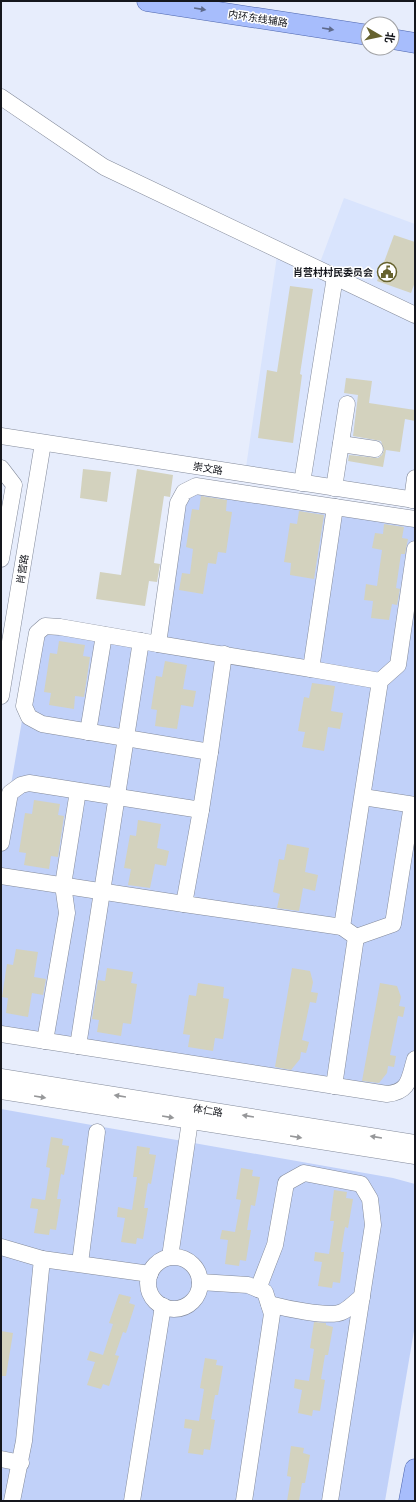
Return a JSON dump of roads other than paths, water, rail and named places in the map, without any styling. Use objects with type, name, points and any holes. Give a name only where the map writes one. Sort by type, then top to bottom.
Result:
[{"type":"main road","name":"内环东线辅路","points":[[147,1],[360,34]]},
{"type":"main road","points":[[400,40],[415,43]]},
{"type":"main road","points":[[409,1501],[415,1469]]},
{"type":"street","points":[[1,97],[104,167],[415,315]]},
{"type":"street","points":[[302,483],[335,277]]},
{"type":"street","points":[[334,488],[347,404]]},
{"type":"street","name":"崇文路","points":[[1,436],[413,500]]},
{"type":"street","name":"肖营路","points":[[1,696],[43,443]]},
{"type":"street","points":[[341,444],[375,449]]},
{"type":"street","points":[[1,468],[14,485],[1,560]]},
{"type":"street","points":[[413,500],[415,478]]},
{"type":"street","points":[[158,644],[178,503],[184,492],[196,486],[415,519]]},
{"type":"street","points":[[311,669],[335,507]]},
{"type":"street","points":[[342,927],[380,681],[398,665],[408,646],[415,548]]},
{"type":"street","points":[[210,752],[42,724],[29,717],[24,706],[37,633],[45,626],[224,654],[380,681]]},
{"type":"street","points":[[88,732],[104,635]]},
{"type":"street","points":[[78,1046],[141,641]]},
{"type":"street","points":[[184,904],[201,810],[224,654]]},
{"type":"street","points":[[1,843],[10,793],[21,785],[30,783],[201,810]]},
{"type":"street","points":[[45,1041],[67,913],[63,885],[78,791]]},
{"type":"street","points":[[356,938],[393,924],[413,805],[363,797]]},
{"type":"street","points":[[1,876],[342,927],[356,938]]},
{"type":"street","points":[[334,1086],[356,938]]},
{"type":"street","points":[[1,1034],[387,1094],[398,1093],[406,1087],[415,1059]]},
{"type":"street","name":"体仁路","points":[[1,1077],[415,1143]]},
{"type":"street","name":"体仁路","points":[[1,1091],[415,1156]]},
{"type":"street","points":[[170,1257],[190,1121]]},
{"type":"street","points":[[80,1263],[97,1132]]},
{"type":"street","points":[[258,1289],[275,1245],[286,1183],[304,1174],[361,1184],[370,1199],[373,1225],[330,1501]]},
{"type":"street","points":[[1,1247],[42,1259],[80,1263],[150,1274]]},
{"type":"street","points":[[170,1257],[179,1257],[187,1260],[194,1266],[200,1282],[196,1297],[190,1303],[175,1309],[163,1306],[154,1298],[148,1283],[150,1274],[158,1263],[170,1257]]},
{"type":"street","points":[[12,1501],[21,1463],[42,1259]]},
{"type":"street","points":[[200,1282],[248,1285],[265,1292],[272,1314],[244,1501]]},
{"type":"street","points":[[269,1304],[284,1308],[329,1314],[342,1312],[362,1297]]},
{"type":"street","points":[[132,1501],[163,1306]]},
{"type":"street","points":[[1,1459],[21,1463]]},
{"type":"place","name":"肖营村村民委员会","points":[[387,272]]}]
